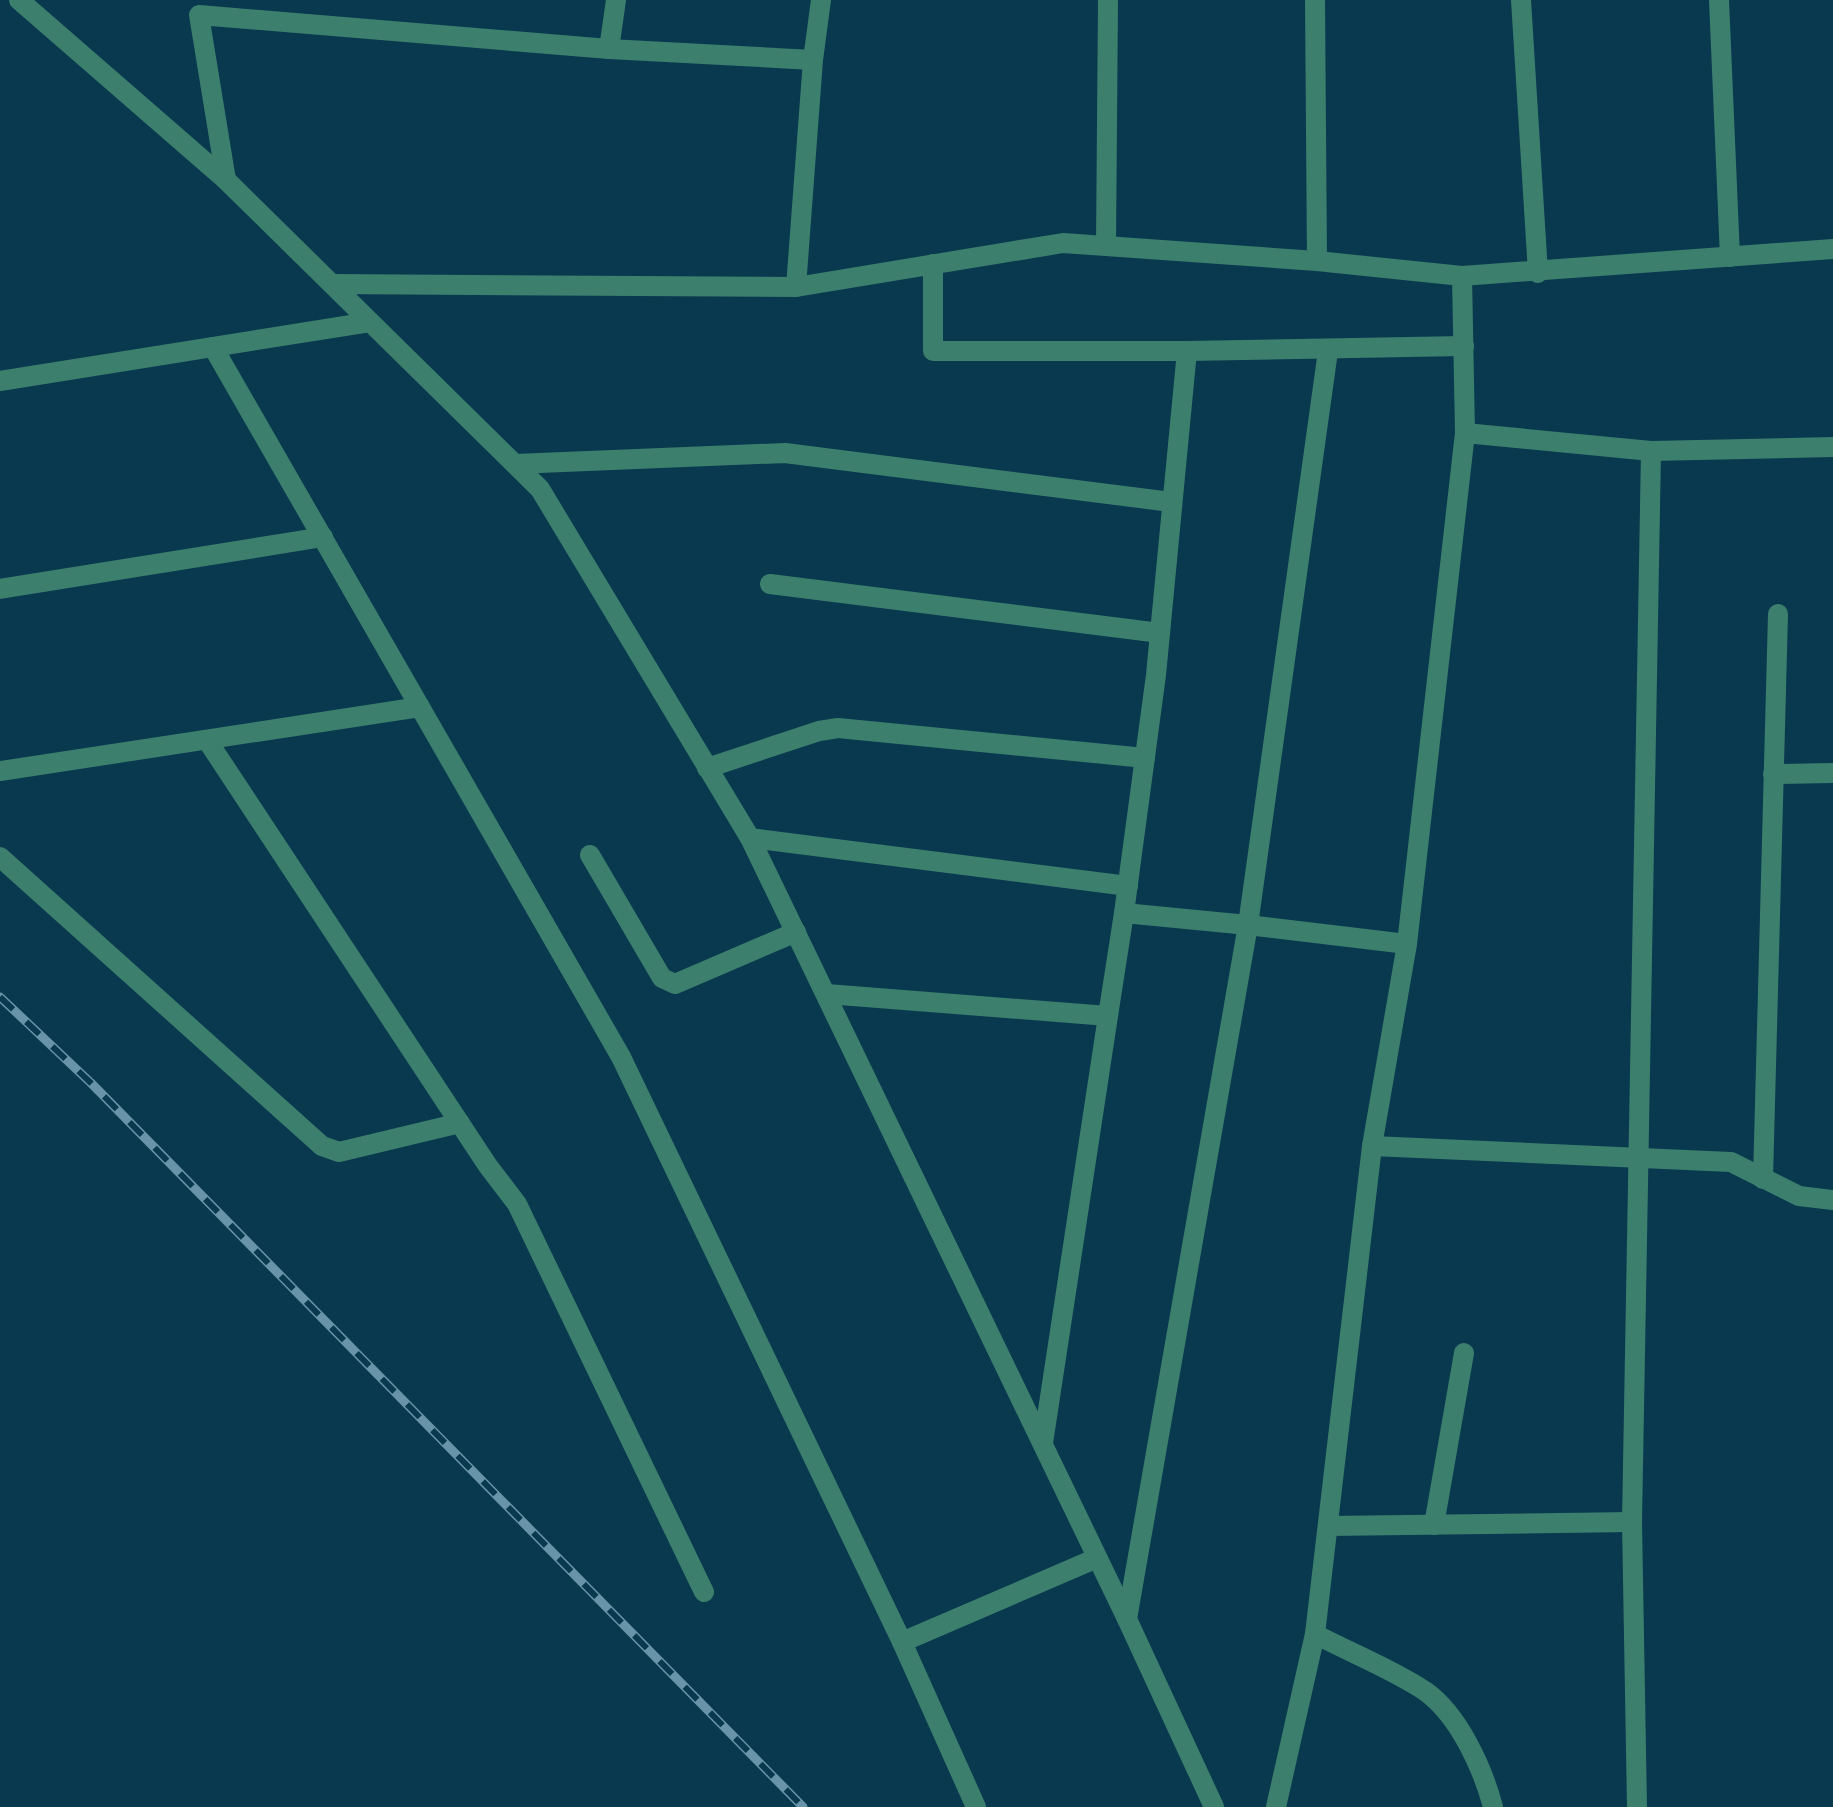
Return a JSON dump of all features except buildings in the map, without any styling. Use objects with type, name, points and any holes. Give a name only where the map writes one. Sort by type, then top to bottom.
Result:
[{"type":"street","points":[[19,0],[226,180],[540,489],[750,838],[1127,1619],[1214,1807]]},
{"type":"street","points":[[609,49],[616,0]]},
{"type":"street","points":[[796,287],[813,60],[821,0]]},
{"type":"street","points":[[1106,245],[1108,0]]},
{"type":"street","points":[[1315,0],[1317,261]]},
{"type":"street","points":[[1521,0],[1538,273]]},
{"type":"street","points":[[1719,0],[1730,257]]},
{"type":"street","points":[[226,180],[199,8],[609,49],[813,60]]},
{"type":"street","points":[[332,284],[796,287],[1063,243],[1317,261],[1462,276],[1538,273],[1833,249]]},
{"type":"street","points":[[933,264],[933,351],[1328,351],[1464,346]]},
{"type":"street","points":[[1276,1807],[1315,1634],[1372,1146],[1407,944],[1465,433],[1462,276]]},
{"type":"street","points":[[0,381],[370,322]]},
{"type":"street","points":[[213,347],[621,1057],[902,1642],[976,1807]]},
{"type":"street","points":[[1043,1444],[1145,758],[1187,351]]},
{"type":"street","points":[[1127,1619],[1248,925],[1328,351]]},
{"type":"street","points":[[1465,433],[1651,451],[1833,447]]},
{"type":"street","points":[[1634,1806],[1632,1522],[1641,1158],[1651,451]]},
{"type":"street","points":[[515,464],[785,453],[1171,502]]},
{"type":"street","points":[[0,589],[323,537]]},
{"type":"street","points":[[770,584],[1160,633]]},
{"type":"street","points":[[1763,1179],[1778,614]]},
{"type":"street","points":[[0,771],[420,707]]},
{"type":"street","points":[[707,768],[819,731],[838,728],[1145,758]]},
{"type":"street","points":[[207,740],[488,1166],[517,1204],[704,1592]]},
{"type":"street","points":[[1773,774],[1833,773]]},
{"type":"street","points":[[750,838],[1128,886]]},
{"type":"street","points":[[590,855],[662,978],[675,984],[796,932]]},
{"type":"street","points":[[0,857],[322,1146],[339,1152],[460,1123]]},
{"type":"street","points":[[1124,913],[1407,944]]},
{"type":"street","points":[[827,994],[1108,1016]]},
{"type":"street","points":[[1372,1146],[1731,1162],[1799,1196],[1833,1200]]},
{"type":"street","points":[[1434,1525],[1464,1353]]},
{"type":"street","points":[[1328,1526],[1632,1522]]},
{"type":"street","points":[[902,1642],[1097,1558]]},
{"type":"street","points":[[1315,1634],[1427,1692],[1465,1737],[1486,1781],[1493,1807]]},
{"type":"railway","points":[[0,997],[91,1083],[803,1807]]}]
